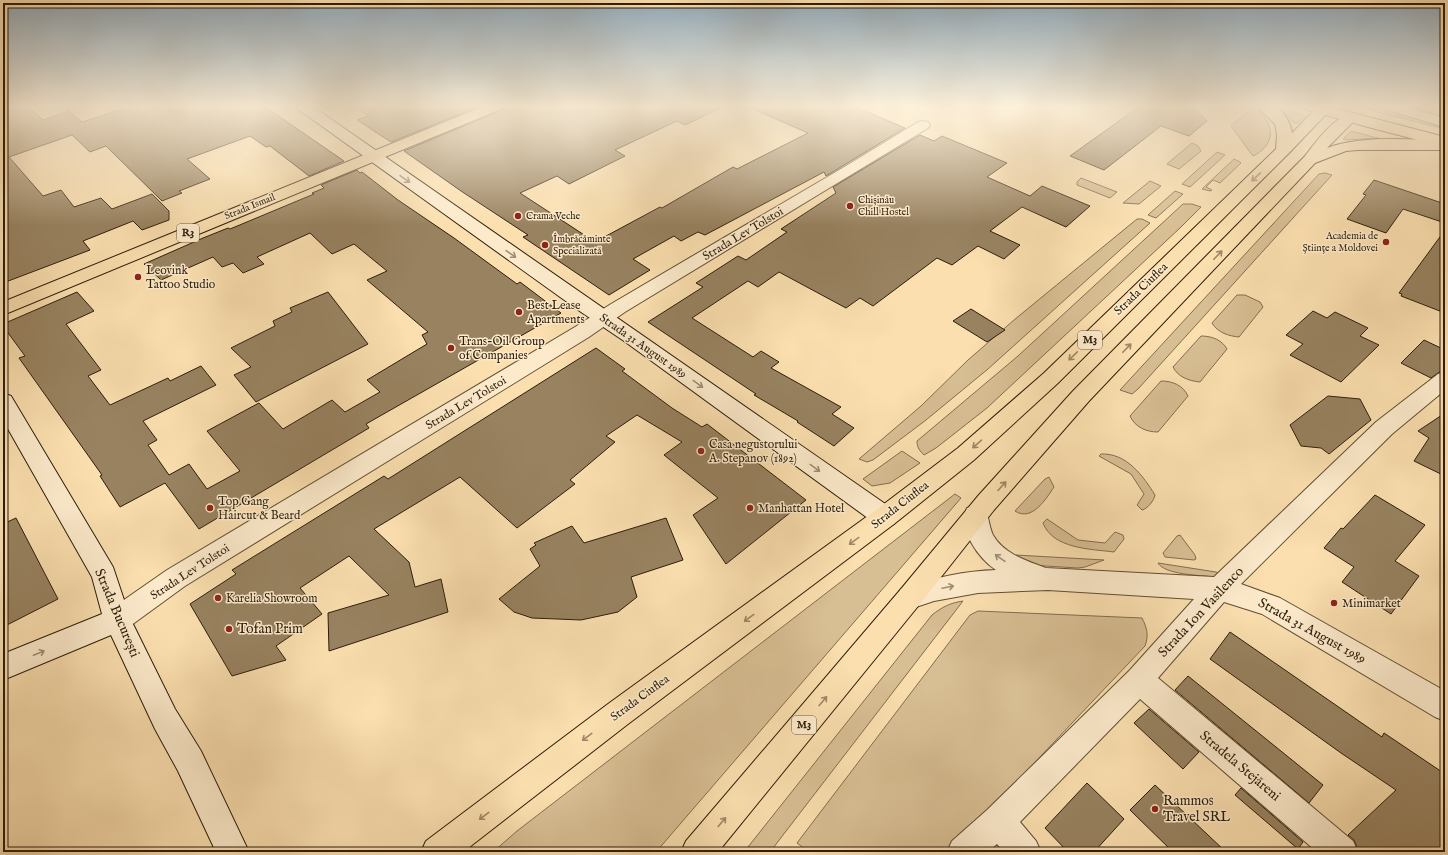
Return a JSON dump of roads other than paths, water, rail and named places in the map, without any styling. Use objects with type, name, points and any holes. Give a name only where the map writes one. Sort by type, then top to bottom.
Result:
[{"type":"main road","name":"Strada Ismail","points":[[3,309],[398,146]]},
{"type":"main road","points":[[1284,146],[1284,150]]},
{"type":"main road","name":"Strada Ciuflea","points":[[437,852],[618,714],[885,518],[966,454],[1051,378],[1287,146]]},
{"type":"main road","name":"M3","points":[[697,852],[910,597],[976,515],[1081,396],[1310,159],[1321,146]]},
{"type":"main road","points":[[1310,159],[1343,147],[1351,146]]},
{"type":"street","name":"Strada 31 August 1989","points":[[359,146],[637,340],[885,518]]},
{"type":"street","name":"Strada Lev Tolstoi","points":[[3,668],[117,620],[176,578],[604,318],[624,304],[888,146]]},
{"type":"street","name":"Strada Ion Vasilenco","points":[[963,852],[998,821],[1139,680],[1219,589],[1384,428],[1445,379]]},
{"type":"street","name":"Strada București","points":[[3,401],[104,575],[117,620],[165,719],[190,762],[234,852]]},
{"type":"street","name":"Strada 31 August 1989","points":[[976,515],[980,534],[997,557],[1027,574],[1048,579]]},
{"type":"street","name":"Strada 31 August 1989","points":[[910,597],[934,590],[978,582],[1048,579],[1219,589],[1247,596],[1271,606],[1445,707]]},
{"type":"street","name":"Stradela Stejăreni","points":[[1139,680],[1342,852]]},
{"type":"street","points":[[998,821],[1026,852]]},
{"type":"place","name":"Chișinău Chill Hostel","points":[[850,206]]},
{"type":"place","name":"Crama Veche","points":[[518,216]]},
{"type":"place","name":"Academia de Științe a Moldovei","points":[[1386,242]]},
{"type":"place","name":"Îmbrăcăminte Specializată","points":[[545,245]]},
{"type":"place","name":"Leovink Tattoo Studio","points":[[138,277]]},
{"type":"place","name":"Best Lease Apartments","points":[[519,312]]},
{"type":"place","name":"Trans-Oil Group of Companies","points":[[451,348]]},
{"type":"place","name":"Casa negustorului A. Stepanov (1892)","points":[[701,451]]},
{"type":"place","name":"Top Gang Haircut & Beard","points":[[210,508]]},
{"type":"place","name":"Manhattan Hotel","points":[[750,508]]},
{"type":"place","name":"Karelia Showroom","points":[[218,598]]},
{"type":"place","name":"Minimarket","points":[[1334,603]]},
{"type":"place","name":"Tofan Prim","points":[[229,629]]},
{"type":"place","name":"Rammos Travel SRL","points":[[1155,809]]}]
